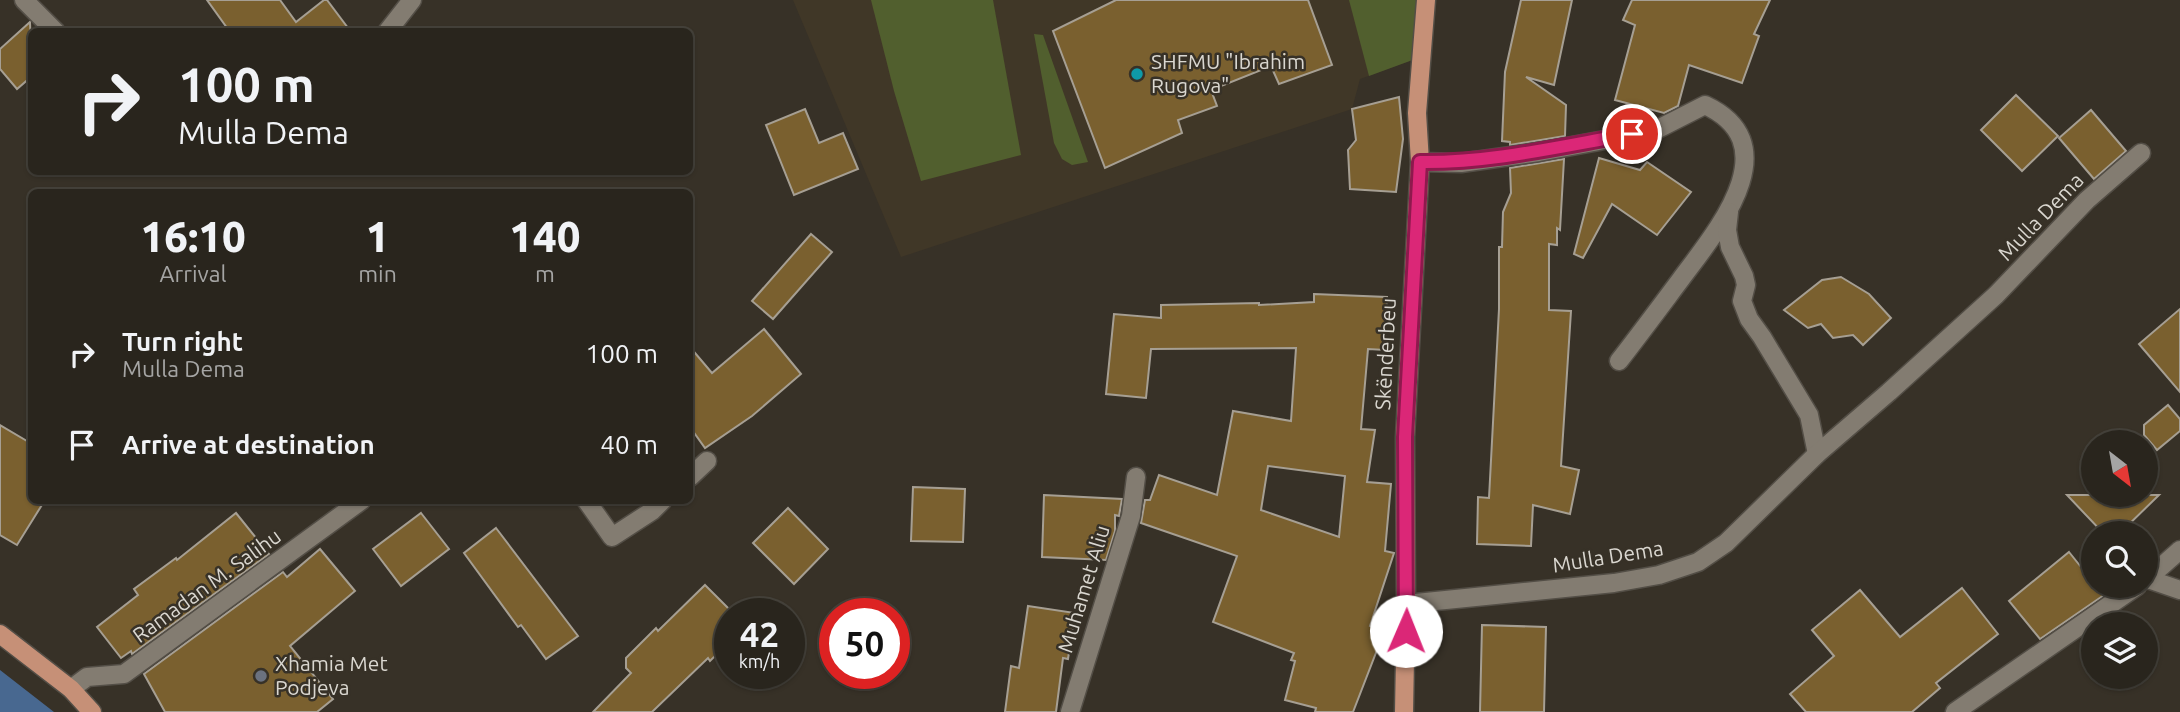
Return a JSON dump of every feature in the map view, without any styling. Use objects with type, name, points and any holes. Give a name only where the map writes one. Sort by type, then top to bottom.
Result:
[{"type":"main road","name":"Skënderbeu","points":[[1404,712],[1405,437],[1420,162],[1417,113],[1426,0]]},
{"type":"main road","points":[[0,634],[71,689],[92,712]]},
{"type":"street","points":[[24,0],[52,28]]},
{"type":"street","points":[[390,28],[412,0]]},
{"type":"street","points":[[1420,162],[1461,163],[1654,131],[1705,105],[1718,111],[1729,121],[1738,133],[1743,147],[1743,173],[1730,212],[1619,361]]},
{"type":"street","name":"Mulla Dema","points":[[1406,604],[1614,583],[1659,575],[1698,562],[1726,543],[1817,454],[1996,295],[2087,200],[2141,153]]},
{"type":"street","points":[[1730,212],[1727,230],[1730,247],[1744,276],[1742,301],[1749,319],[1809,415],[1817,454]]},
{"type":"street","points":[[693,474],[708,461]]},
{"type":"street","name":"Muhamet Aliu","points":[[1070,712],[1131,516],[1136,477]]},
{"type":"street","name":"Ramadan M. Salihu","points":[[71,689],[87,677],[124,674],[357,504]]},
{"type":"street","points":[[589,504],[612,537],[659,504]]},
{"type":"street","points":[[2158,569],[2180,550]]},
{"type":"street","points":[[2158,585],[2180,590]]},
{"type":"street","points":[[1955,712],[2120,598]]},
{"type":"shaded area","points":[[793,0],[1418,0],[1418,58],[1360,79],[1352,109],[901,257]]},
{"type":"green space","points":[[871,0],[993,0],[1021,155],[921,181]]},
{"type":"green space","points":[[1349,0],[1418,0],[1418,58],[1369,76]]},
{"type":"green space","points":[[1034,34],[1043,35],[1088,162],[1072,165],[1062,159],[1054,143]]},
{"type":"water","points":[[0,670],[54,712],[0,712]]},
{"type":"building","points":[[207,0],[280,0],[296,22],[327,0],[348,28],[227,28]]},
{"type":"building","name":"SHFMU \"Ibrahim Rugova\"","points":[[1116,0],[1308,0],[1332,65],[1279,84],[1271,66],[1211,90],[1217,106],[1178,120],[1182,133],[1105,168],[1053,31]]},
{"type":"building","points":[[1521,0],[1572,0],[1554,85],[1526,77],[1566,105],[1565,136],[1510,145],[1510,142],[1502,141],[1505,72]]},
{"type":"building","points":[[1632,0],[1770,0],[1754,34],[1759,36],[1742,83],[1689,65],[1678,106],[1664,113],[1615,100],[1635,25],[1623,20]]},
{"type":"building","points":[[30,22],[28,79],[17,89],[0,69],[0,49]]},
{"type":"building","points":[[2016,95],[2058,136],[2022,171],[1981,130]]},
{"type":"building","points":[[1399,97],[1403,139],[1396,192],[1350,189],[1348,150],[1356,140],[1352,109]]},
{"type":"building","points":[[805,109],[819,143],[843,133],[858,169],[794,195],[766,125]]},
{"type":"building","points":[[2091,110],[2126,151],[2094,179],[2059,138]]},
{"type":"building","points":[[1599,158],[1640,170],[1647,162],[1691,192],[1657,235],[1612,204],[1583,258],[1574,254]]},
{"type":"building","points":[[1564,159],[1560,230],[1557,228],[1557,245],[1549,244],[1549,310],[1571,311],[1561,466],[1579,470],[1570,514],[1533,505],[1531,546],[1477,544],[1478,497],[1489,498],[1499,309],[1499,247],[1502,247],[1503,212],[1511,193],[1510,168]]},
{"type":"building","points":[[811,234],[832,252],[773,319],[752,301]]},
{"type":"building","points":[[1841,277],[1869,294],[1891,318],[1863,345],[1853,335],[1833,338],[1821,324],[1808,328],[1784,310],[1822,280]]},
{"type":"building","points":[[1314,294],[1387,297],[1385,350],[1368,349],[1361,429],[1375,430],[1367,482],[1391,484],[1385,551],[1394,553],[1370,626],[1384,632],[1353,712],[1315,712],[1316,708],[1285,700],[1295,661],[1291,660],[1294,653],[1213,622],[1237,556],[1141,523],[1145,500],[1150,500],[1159,475],[1217,495],[1233,411],[1291,421],[1296,348],[1151,349],[1146,398],[1106,394],[1114,314],[1161,318],[1161,305],[1314,302]],"holes":[[[1268,466],[1345,476],[1339,537],[1261,510]]]},
{"type":"building","points":[[2180,309],[2180,392],[2139,344]]},
{"type":"building","points":[[764,329],[801,374],[752,416],[705,448],[693,431],[693,351],[712,373]]},
{"type":"building","points":[[2168,405],[2180,419],[2180,431],[2158,449],[2158,430],[2144,430],[2144,425]]},
{"type":"building","points":[[0,425],[28,442],[28,504],[43,504],[17,545],[0,535]]},
{"type":"building","points":[[913,487],[965,489],[963,542],[911,541]]},
{"type":"building","points":[[1044,495],[1122,499],[1119,516],[1115,515],[1115,531],[1106,560],[1042,557]]},
{"type":"building","points":[[2067,495],[2081,495],[2081,508],[2146,508],[2132,521],[2092,521]]},
{"type":"building","points":[[788,508],[828,549],[794,584],[753,543]]},
{"type":"building","points":[[236,513],[269,554],[132,654],[131,651],[121,658],[97,627],[138,595],[134,589],[176,558],[177,560]]},
{"type":"building","points":[[421,513],[449,549],[401,586],[373,549]]},
{"type":"building","points":[[496,528],[578,636],[546,659],[521,625],[518,627],[464,553]]},
{"type":"building","points":[[320,549],[355,591],[290,646],[333,699],[317,712],[165,712],[144,674],[283,572],[287,577]]},
{"type":"building","points":[[2069,552],[2081,567],[2081,598],[2100,598],[2040,639],[2009,601]]},
{"type":"building","points":[[705,585],[718,598],[714,598],[714,657],[710,661],[708,658],[652,712],[593,712],[631,673],[626,668],[626,658],[656,628],[658,631]]},
{"type":"building","points":[[1962,588],[1998,634],[1936,683],[1940,688],[1912,712],[1806,712],[1790,694],[1834,656],[1812,630],[1860,590],[1900,637]]},
{"type":"building","points":[[1028,606],[1075,613],[1068,659],[1063,658],[1056,712],[1005,712],[1011,666],[1019,668]]},
{"type":"building","points":[[1482,625],[1546,627],[1544,712],[1480,712]]},
{"type":"place","name":"SHFMU \"Ibrahim Rugova\"","points":[[1137,74]]},
{"type":"place","name":"Xhamia Met Podjeva","points":[[261,676]]},
{"type":"route","points":[[1406,631],[1405,437],[1420,162],[1461,163],[1539,152],[1632,134]]}]
